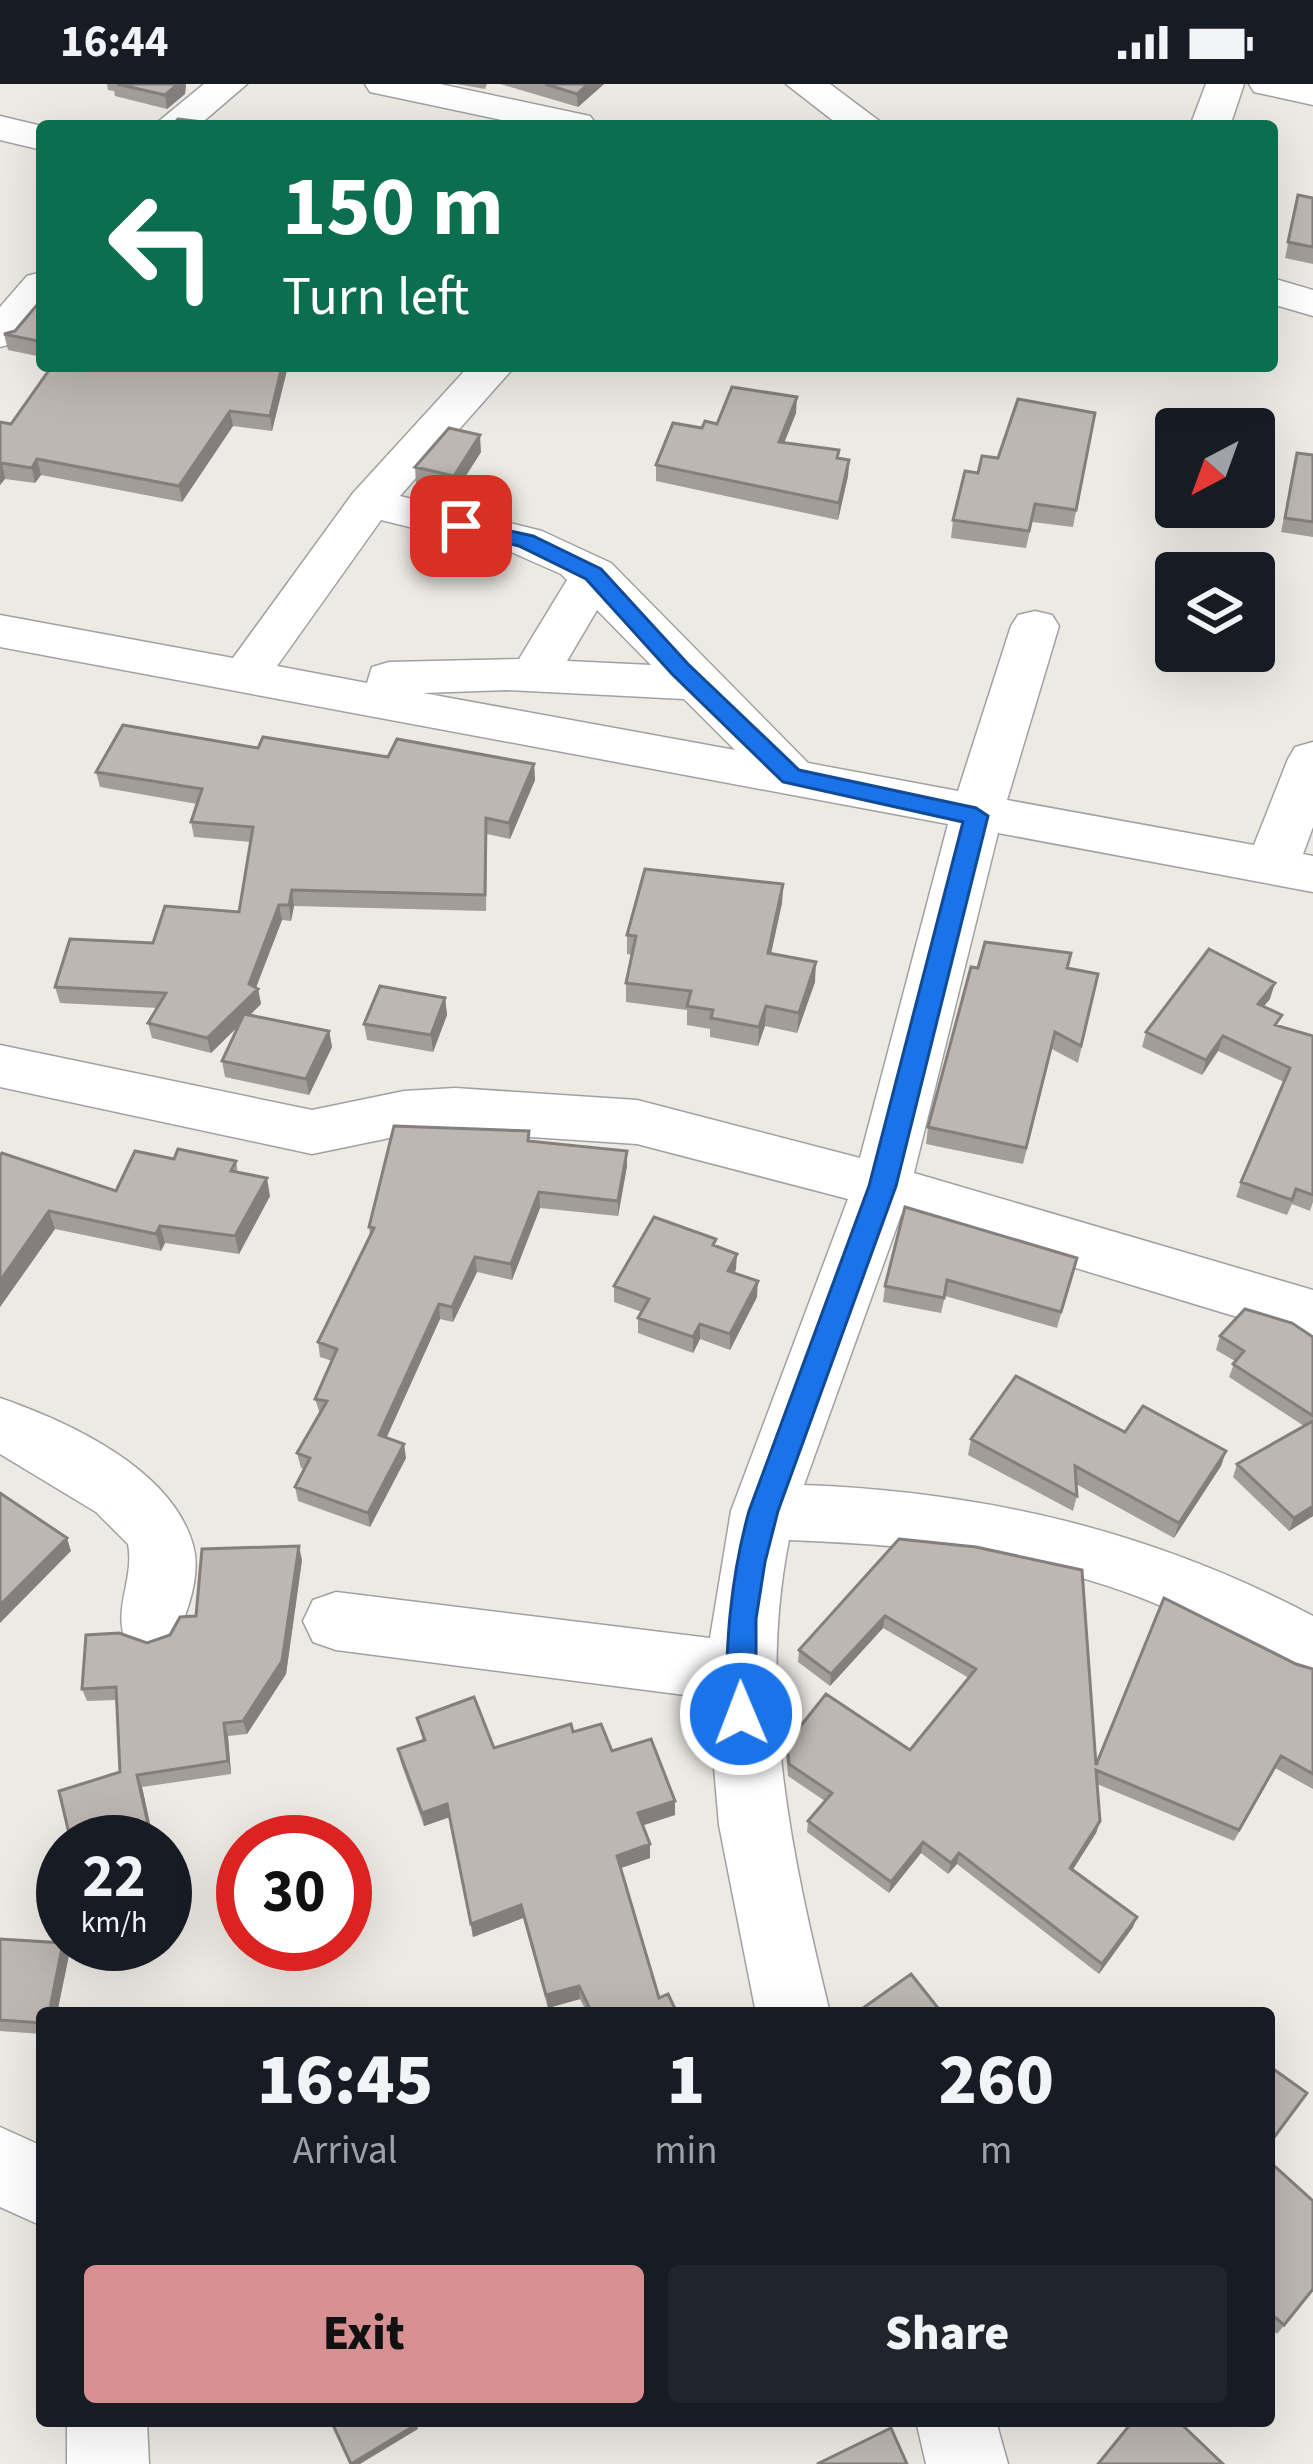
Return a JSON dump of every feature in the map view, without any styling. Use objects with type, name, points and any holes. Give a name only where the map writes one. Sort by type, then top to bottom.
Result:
[{"type":"street","points":[[180,120],[228,84]]},
{"type":"street","points":[[384,84],[557,120]]},
{"type":"street","points":[[806,84],[857,120]]},
{"type":"street","points":[[1212,120],[1225,84]]},
{"type":"street","points":[[1268,84],[1313,93]]},
{"type":"street","points":[[0,128],[36,137]]},
{"type":"street","points":[[0,334],[36,292]]},
{"type":"street","points":[[1278,294],[1313,303]]},
{"type":"street","points":[[244,678],[369,503],[437,420],[487,372]]},
{"type":"street","points":[[369,503],[526,541],[594,574],[791,777]]},
{"type":"street","points":[[534,676],[594,574]]},
{"type":"street","points":[[792,2007],[755,1845],[739,1672],[741,1619],[763,1511],[883,1186],[976,816],[1035,626]]},
{"type":"street","points":[[0,631],[791,777],[976,816],[1293,870],[1313,760]]},
{"type":"street","points":[[318,691],[394,677],[534,676],[695,683]]},
{"type":"street","points":[[0,1066],[240,1121],[312,1132],[404,1113],[455,1110],[637,1122],[883,1186],[1313,1315]]},
{"type":"street","points":[[0,1424],[80,1468],[153,1522],[162,1545],[162,1568],[150,1622]]},
{"type":"street","points":[[763,1511],[905,1516],[1055,1539],[1210,1594],[1313,1651]]},
{"type":"street","points":[[336,1621],[739,1672]]},
{"type":"street","points":[[0,2165],[36,2185]]},
{"type":"street","points":[[106,2427],[107,2464]]},
{"type":"street","points":[[958,2427],[967,2464]]},
{"type":"building","points":[[117,84],[178,84],[165,95]]},
{"type":"building","points":[[545,84],[588,84],[577,94]]},
{"type":"building","points":[[1298,195],[1313,198],[1313,247],[1288,242]]},
{"type":"building","points":[[36,306],[36,341],[4,334],[15,331]]},
{"type":"building","points":[[48,372],[281,372],[270,416],[230,411],[179,486],[37,459],[32,468],[0,465],[0,422],[11,424]]},
{"type":"building","points":[[732,387],[797,397],[779,442],[839,450],[837,458],[849,460],[839,503],[656,465],[673,423],[702,428],[705,421],[717,424]]},
{"type":"building","points":[[1018,399],[1095,413],[1076,510],[1035,504],[1029,531],[953,520],[965,471],[978,473],[982,456],[998,458]]},
{"type":"building","points":[[449,428],[480,435],[454,476],[415,467]]},
{"type":"building","points":[[1297,453],[1313,455],[1313,522],[1285,518]]},
{"type":"building","points":[[123,725],[258,748],[263,737],[388,757],[397,739],[534,764],[509,823],[486,818],[485,895],[292,890],[289,905],[279,905],[249,984],[258,989],[207,1038],[148,1023],[166,993],[55,987],[70,939],[153,943],[165,906],[239,912],[253,827],[191,822],[202,789],[96,772]]},
{"type":"building","points":[[645,869],[783,884],[768,953],[816,962],[799,1013],[766,1006],[759,1027],[711,1018],[713,1010],[687,1006],[691,991],[626,983],[636,936],[627,935]]},
{"type":"building","points":[[985,942],[1071,953],[1067,968],[1098,974],[1081,1046],[1055,1032],[1026,1148],[928,1127],[971,967],[978,968]]},
{"type":"building","points":[[1209,949],[1275,983],[1258,1004],[1282,1015],[1275,1025],[1313,1036],[1313,1195],[1296,1189],[1292,1200],[1241,1182],[1290,1068],[1223,1036],[1206,1060],[1146,1032]]},
{"type":"building","points":[[380,986],[445,998],[431,1035],[364,1024]]},
{"type":"building","points":[[244,1014],[329,1031],[306,1079],[222,1061]]},
{"type":"building","points":[[394,1126],[529,1131],[528,1141],[627,1151],[618,1201],[539,1192],[511,1264],[475,1257],[452,1307],[439,1304],[379,1435],[404,1444],[368,1513],[295,1487],[310,1458],[297,1453],[327,1401],[315,1399],[337,1349],[318,1342],[374,1228],[369,1227]]},
{"type":"building","points":[[178,1149],[236,1161],[231,1171],[267,1178],[235,1236],[160,1226],[156,1234],[49,1211],[0,1281],[2,1153],[116,1191],[135,1151],[174,1159]]},
{"type":"building","points":[[905,1207],[1077,1258],[1061,1312],[947,1280],[944,1298],[885,1286]]},
{"type":"building","points":[[654,1217],[716,1239],[713,1245],[737,1254],[728,1271],[758,1281],[730,1334],[700,1324],[693,1337],[638,1318],[649,1299],[614,1286]]},
{"type":"building","points":[[1245,1309],[1292,1323],[1313,1337],[1313,1416],[1233,1364],[1244,1351],[1220,1336]]},
{"type":"building","points":[[1016,1376],[1125,1432],[1143,1406],[1226,1451],[1179,1523],[1075,1466],[1077,1496],[971,1439]]},
{"type":"building","points":[[1313,1421],[1313,1506],[1294,1518],[1237,1464]]},
{"type":"building","points":[[0,1493],[67,1538],[0,1605]]},
{"type":"building","points":[[899,1539],[976,1547],[1082,1570],[1096,1765],[1164,1598],[1313,1669],[1313,1774],[1281,1756],[1239,1830],[1096,1770],[1100,1821],[1070,1868],[1137,1917],[1102,1964],[959,1853],[951,1863],[923,1842],[891,1882],[808,1821],[832,1793],[789,1764],[787,1743],[826,1694],[910,1750],[976,1669],[885,1616],[831,1674],[799,1650]]},
{"type":"building","points":[[299,1546],[282,1661],[243,1721],[224,1723],[228,1761],[137,1775],[146,1815],[65,1815],[59,1791],[120,1772],[116,1687],[82,1689],[86,1635],[119,1633],[147,1643],[170,1635],[180,1617],[196,1616],[202,1549]]},
{"type":"building","points":[[474,1697],[494,1748],[571,1724],[573,1732],[601,1724],[612,1751],[651,1739],[675,1801],[638,1813],[650,1844],[617,1856],[659,1998],[668,1994],[674,2007],[589,2007],[579,1986],[546,1995],[521,1905],[471,1924],[447,1804],[422,1813],[398,1749],[425,1740],[417,1718]]},
{"type":"building","points":[[0,1939],[36,1941],[36,1971],[57,1971],[50,2007],[36,2007],[36,2023],[0,2020]]},
{"type":"building","points":[[911,1974],[937,2007],[864,2007]]},
{"type":"building","points":[[1275,2070],[1307,2093],[1275,2136]]},
{"type":"building","points":[[1275,2166],[1313,2201],[1313,2289],[1284,2325],[1275,2317]]},
{"type":"building","points":[[334,2427],[412,2427],[351,2464]]},
{"type":"building","points":[[1128,2427],[1184,2427],[1223,2464],[1098,2464]]},
{"type":"building","points":[[891,2428],[907,2464],[817,2464]]},
{"type":"route","points":[[461,526],[526,541],[594,574],[659,648],[791,777],[976,816],[883,1186],[763,1511],[741,1619],[741,1714]]}]
